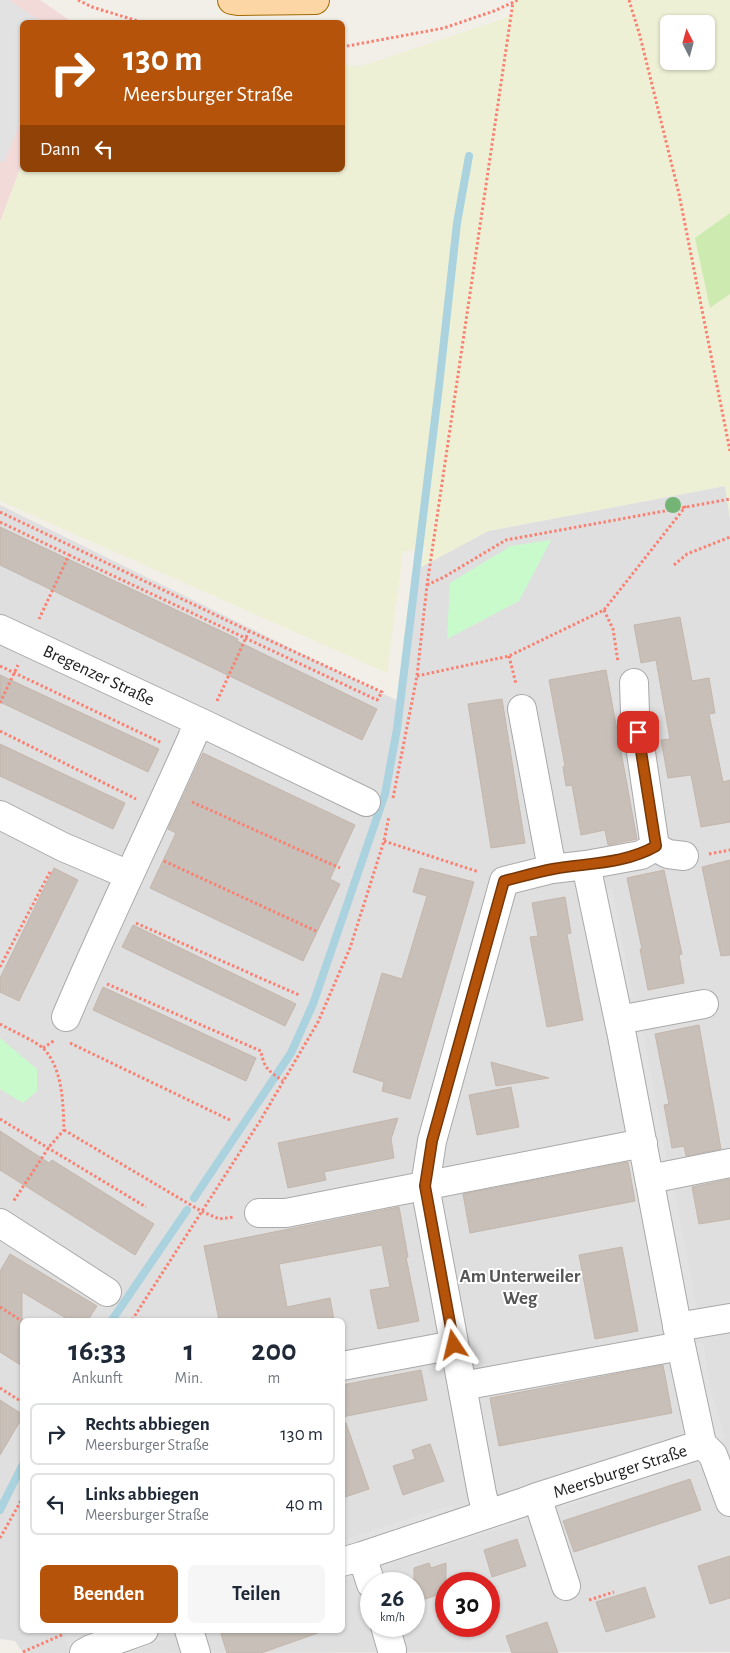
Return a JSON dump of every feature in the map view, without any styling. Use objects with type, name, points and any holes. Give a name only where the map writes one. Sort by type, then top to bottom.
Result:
[{"type":"main road","points":[[232,0],[315,0]]},
{"type":"street","name":"Bregenzer Straße","points":[[0,629],[383,806]]},
{"type":"street","points":[[634,684],[635,712],[656,846],[668,854],[684,856]]},
{"type":"street","points":[[522,709],[552,869]]},
{"type":"street","points":[[66,1029],[84,974],[185,755],[202,723]]},
{"type":"street","points":[[0,815],[63,847],[129,875]]},
{"type":"street","points":[[487,1514],[425,1186],[432,1141],[504,881],[552,869],[641,855],[656,846]]},
{"type":"street","name":"Meersburger Straße","points":[[586,865],[619,1020],[679,1337],[702,1444],[713,1455],[730,1502]]},
{"type":"street","points":[[619,1020],[704,1004]]},
{"type":"street","points":[[259,1213],[286,1213],[643,1143]]},
{"type":"street","points":[[650,1179],[730,1163]]},
{"type":"street","points":[[4,1224],[107,1292]]},
{"type":"street","points":[[462,1386],[679,1337],[730,1318]]},
{"type":"street","points":[[345,1365],[454,1345]]},
{"type":"street","name":"Meersburger Straße","points":[[362,1572],[352,1559],[702,1444]]},
{"type":"street","name":"Meersburger Straße","points":[[537,1497],[566,1586]]},
{"type":"street","points":[[76,1643],[91,1649],[136,1633]]},
{"type":"street","points":[[190,1633],[196,1653]]},
{"type":"path","points":[[78,0],[92,7],[134,20]]},
{"type":"path","points":[[345,46],[444,28],[494,11],[518,0]]},
{"type":"path","points":[[628,0],[640,36],[679,194],[730,451]]},
{"type":"path","points":[[133,1318],[260,1121],[318,1022],[350,948],[384,841],[383,806],[417,676],[427,585],[514,2]]},
{"type":"path","points":[[427,585],[506,540],[730,499]]},
{"type":"path","points":[[417,676],[509,656],[604,610],[686,506]]},
{"type":"path","points":[[0,512],[249,631],[382,692],[377,700],[0,522]]},
{"type":"path","points":[[674,565],[687,554],[730,537]]},
{"type":"path","points":[[0,703],[69,555]]},
{"type":"path","points":[[604,610],[613,629],[619,668],[634,684]]},
{"type":"path","points":[[202,723],[249,631]]},
{"type":"path","points":[[0,666],[185,755]]},
{"type":"path","points":[[0,731],[164,801],[340,868]]},
{"type":"path","points":[[384,841],[504,881]]},
{"type":"path","points":[[0,967],[63,847]]},
{"type":"path","points":[[141,851],[316,932]]},
{"type":"path","points":[[113,913],[299,995]]},
{"type":"path","points":[[84,974],[261,1051],[263,1064],[283,1081]]},
{"type":"path","points":[[0,1024],[43,1048],[54,1065],[62,1096],[64,1130],[49,1147],[4,1224]]},
{"type":"path","points":[[66,1029],[232,1121]]},
{"type":"path","points":[[0,1118],[146,1208]]},
{"type":"path","points":[[64,1130],[201,1212],[219,1219],[259,1213]]},
{"type":"path","points":[[0,1307],[20,1320]]},
{"type":"path","points":[[0,1388],[20,1401]]},
{"type":"path","points":[[0,1538],[20,1503]]},
{"type":"path","points":[[22,1653],[76,1643]]},
{"type":"shaded area","points":[[0,0],[40,0],[69,20],[20,20],[20,169],[0,222]]},
{"type":"shaded area","points":[[0,0],[9,0],[38,20],[20,20],[20,122],[4,163],[0,161]]},
{"type":"shaded area","points":[[725,486],[730,518],[730,1652],[23,1653],[15,1641],[0,1639],[0,505],[398,701],[421,567],[488,531]]},
{"type":"shaded area","points":[[612,889],[633,996],[618,999],[597,892]]},
{"type":"shaded area","points":[[643,1031],[667,1162],[647,1165],[622,1036]]},
{"type":"shaded area","points":[[674,1189],[697,1308],[675,1312],[652,1193]]},
{"type":"shaded area","points":[[703,1343],[711,1390],[725,1438],[702,1444],[681,1346]]},
{"type":"shaded area","points":[[686,1450],[691,1464],[562,1508],[556,1491]]},
{"type":"shaded area","points":[[521,1503],[527,1520],[385,1566],[380,1550],[345,1562],[345,1539],[453,1504],[459,1523]]},
{"type":"shaded area","points":[[345,1562],[350,1577],[345,1579]]},
{"type":"shaded area","points":[[172,1633],[173,1636],[128,1653],[70,1653],[64,1634]]},
{"type":"green space","points":[[518,0],[730,0],[730,518],[725,486],[488,531],[421,567],[426,546],[403,552],[387,673],[0,501],[0,222],[20,169],[20,172],[345,172],[345,65],[362,66],[511,15],[513,2]]},
{"type":"green space","points":[[730,213],[730,294],[710,308],[695,238]]},
{"type":"green space","points":[[551,540],[519,601],[447,639],[450,583],[511,546]]},
{"type":"green space","points":[[0,1038],[37,1069],[37,1091],[23,1103],[0,1089]]},
{"type":"building","points":[[0,527],[238,639],[237,641],[377,709],[362,740],[0,565]]},
{"type":"building","points":[[680,617],[692,681],[709,678],[715,713],[709,714],[723,782],[730,780],[730,822],[701,827],[691,775],[668,778],[661,740],[670,739],[656,660],[641,663],[634,625]]},
{"type":"building","points":[[606,670],[637,839],[608,845],[605,830],[581,835],[572,785],[566,786],[563,767],[565,766],[549,680]]},
{"type":"building","points":[[0,675],[159,749],[148,772],[0,702]]},
{"type":"building","points":[[502,699],[525,843],[491,848],[468,704]]},
{"type":"building","points":[[0,744],[125,803],[113,829],[0,776]]},
{"type":"building","points":[[203,753],[355,825],[330,879],[340,884],[303,961],[150,888],[176,833],[168,829]]},
{"type":"building","points":[[730,860],[730,955],[721,956],[702,867]]},
{"type":"building","points":[[54,868],[78,880],[19,1001],[0,992],[0,978]]},
{"type":"building","points":[[420,868],[474,882],[410,1099],[382,1091],[384,1082],[353,1072],[382,973],[402,979],[427,896],[413,892]]},
{"type":"building","points":[[664,870],[682,954],[679,955],[684,983],[648,990],[640,949],[642,949],[627,878]]},
{"type":"building","points":[[565,897],[571,933],[567,934],[583,1020],[547,1027],[530,937],[538,936],[532,903]]},
{"type":"building","points":[[133,925],[296,1004],[285,1026],[122,947]]},
{"type":"building","points":[[103,987],[256,1058],[246,1081],[93,1010]]},
{"type":"building","points":[[699,1025],[721,1149],[686,1156],[684,1146],[672,1148],[664,1105],[669,1104],[655,1034]]},
{"type":"building","points":[[491,1062],[549,1078],[496,1086]]},
{"type":"building","points":[[511,1087],[519,1127],[477,1135],[469,1095]]},
{"type":"building","points":[[398,1118],[391,1139],[394,1158],[324,1172],[326,1180],[288,1188],[278,1143]]},
{"type":"building","points":[[0,1131],[49,1163],[52,1160],[154,1224],[135,1255],[0,1170]]},
{"type":"building","points":[[628,1162],[635,1201],[470,1233],[463,1194]]},
{"type":"building","points":[[730,1179],[730,1219],[699,1224],[692,1187]]},
{"type":"building","points":[[399,1207],[408,1257],[406,1257],[419,1321],[378,1329],[370,1290],[390,1287],[382,1245],[279,1264],[287,1307],[330,1298],[334,1318],[219,1318],[204,1246]]},
{"type":"building","points":[[622,1247],[638,1331],[595,1339],[579,1255]]},
{"type":"building","points":[[10,1254],[97,1306],[89,1318],[66,1318],[22,1292],[20,1365],[0,1352],[0,1271]]},
{"type":"building","points":[[663,1365],[672,1413],[499,1446],[490,1398]]},
{"type":"building","points":[[421,1370],[427,1400],[345,1416],[345,1384]]},
{"type":"building","points":[[0,1400],[20,1413],[20,1421],[0,1455]]},
{"type":"building","points":[[345,1423],[346,1423],[369,1489],[345,1497]]},
{"type":"building","points":[[430,1444],[444,1481],[403,1495],[393,1466],[415,1459],[412,1450]]},
{"type":"building","points":[[690,1479],[701,1510],[574,1552],[563,1521]]},
{"type":"building","points":[[517,1539],[526,1566],[500,1574],[500,1572],[491,1572],[484,1550]]},
{"type":"building","points":[[730,1556],[730,1598],[710,1604],[698,1566]]},
{"type":"building","points":[[429,1563],[431,1568],[446,1563],[446,1572],[435,1572],[435,1596],[425,1599],[425,1572],[414,1572],[414,1568]]},
{"type":"building","points":[[645,1587],[655,1617],[606,1632],[596,1602]]},
{"type":"building","points":[[547,1622],[558,1653],[512,1653],[506,1636]]},
{"type":"building","points":[[318,1633],[261,1653],[227,1653],[221,1634]]},
{"type":"waterway","points":[[194,1198],[291,1053],[313,1004],[385,794],[397,729],[457,223],[469,156]]},
{"type":"waterway","points":[[113,1318],[187,1210]]},
{"type":"waterway","points":[[0,1510],[20,1470]]},
{"type":"district","name":"Am Unterweiler Weg","points":[[520,1286]]},
{"type":"route","points":[[454,1345],[425,1186],[432,1141],[504,881],[552,869],[625,859],[641,855],[656,846],[638,732]]}]
